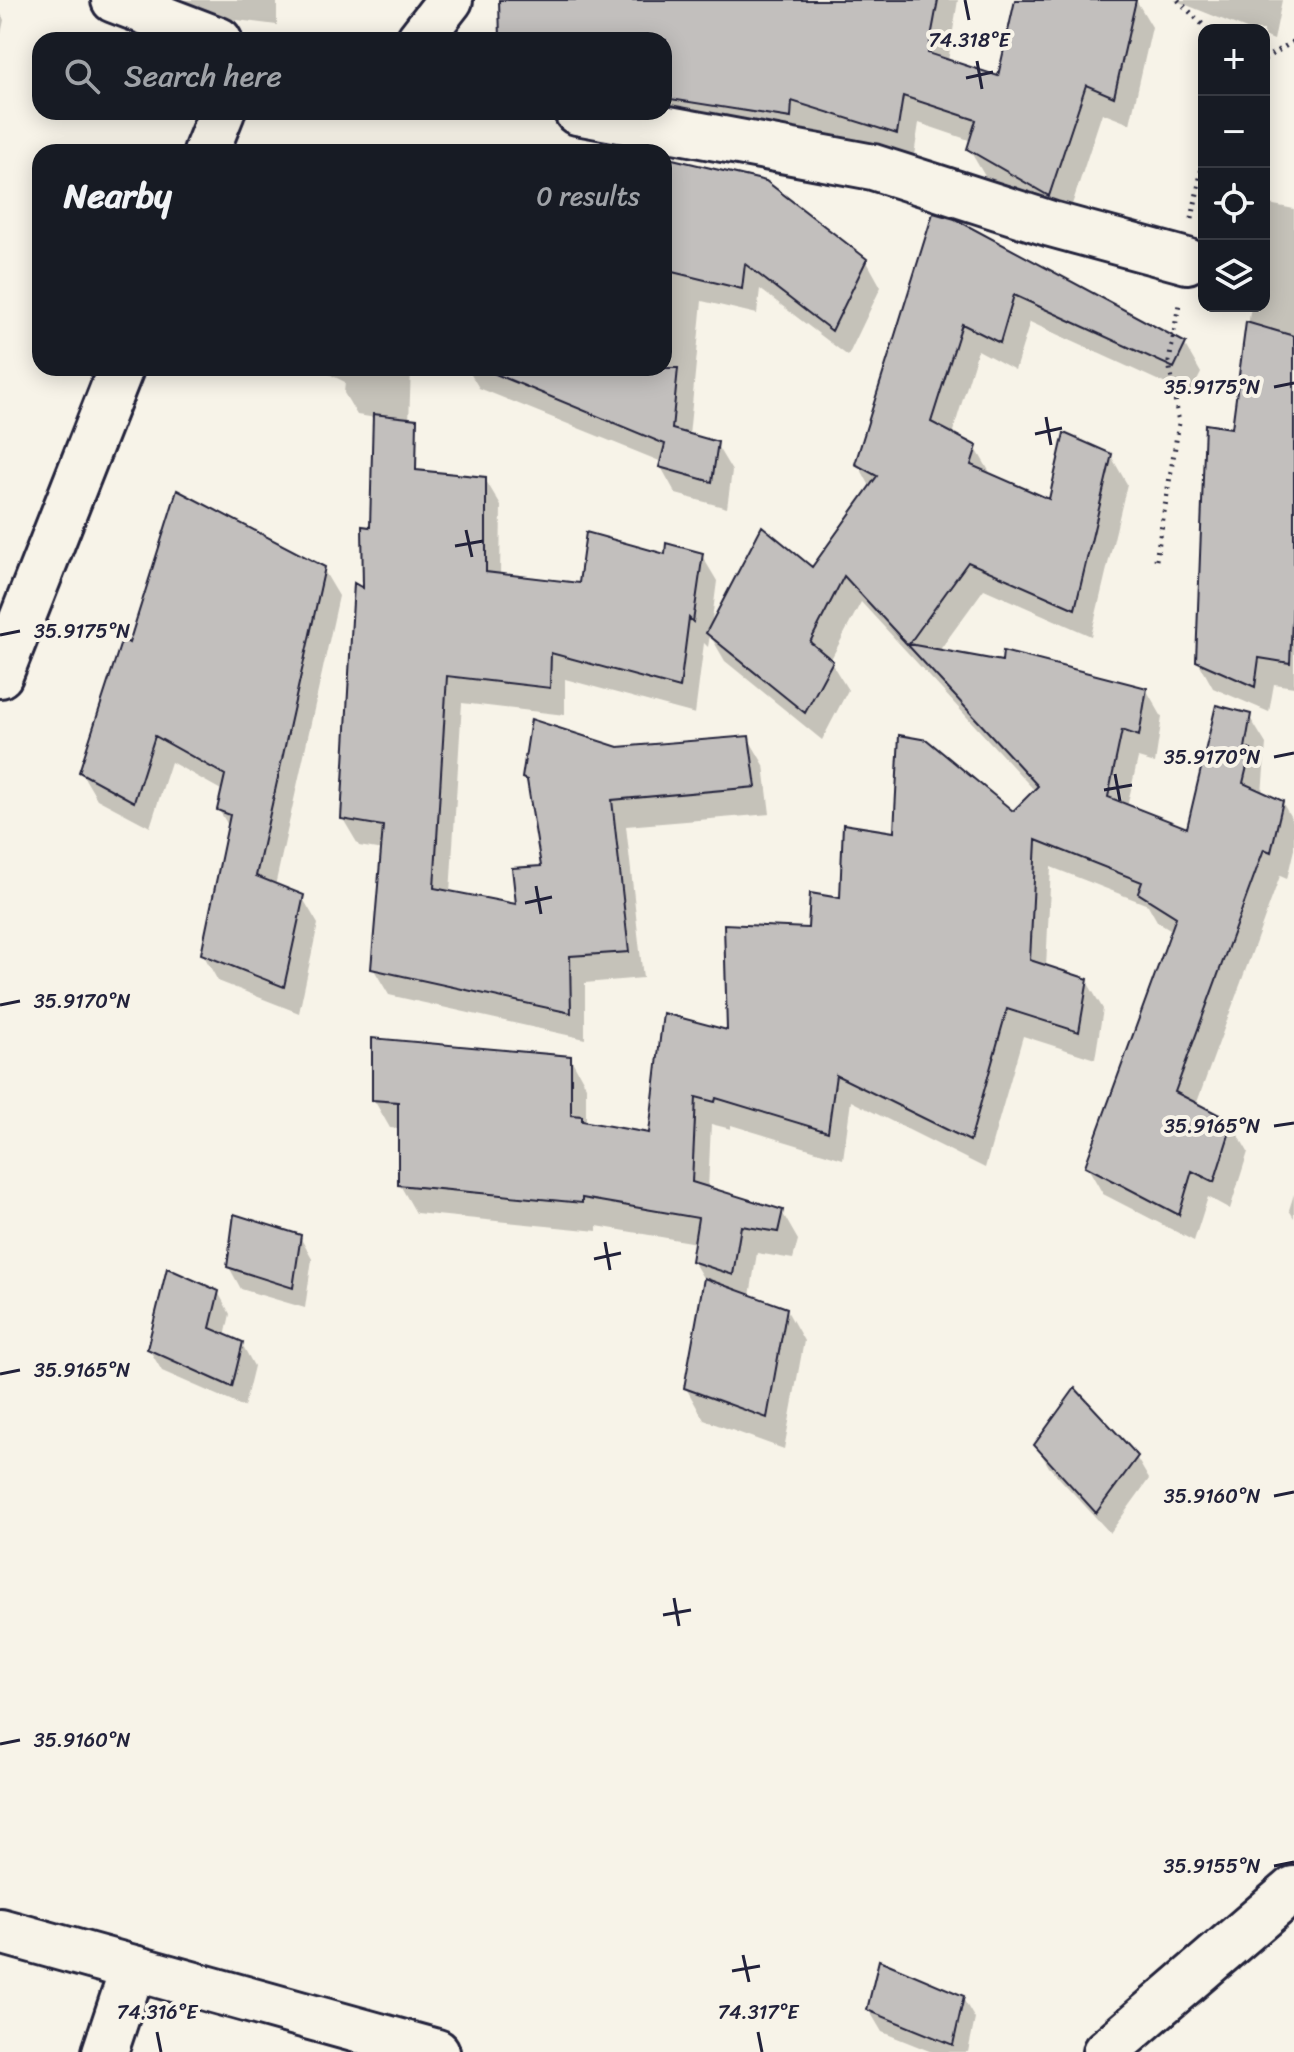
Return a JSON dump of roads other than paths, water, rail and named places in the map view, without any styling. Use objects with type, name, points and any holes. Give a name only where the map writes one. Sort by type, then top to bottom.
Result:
[{"type":"street","points":[[114,0],[198,32]]},
{"type":"street","points":[[425,32],[450,0]]},
{"type":"street","points":[[209,144],[219,120]]},
{"type":"street","points":[[620,120],[873,167],[1051,224],[1187,261]]},
{"type":"street","points":[[0,675],[118,376]]},
{"type":"street","points":[[1105,2052],[1294,1889]]},
{"type":"street","points":[[0,1931],[437,2052]]},
{"type":"street","points":[[105,2052],[133,1968]]}]
